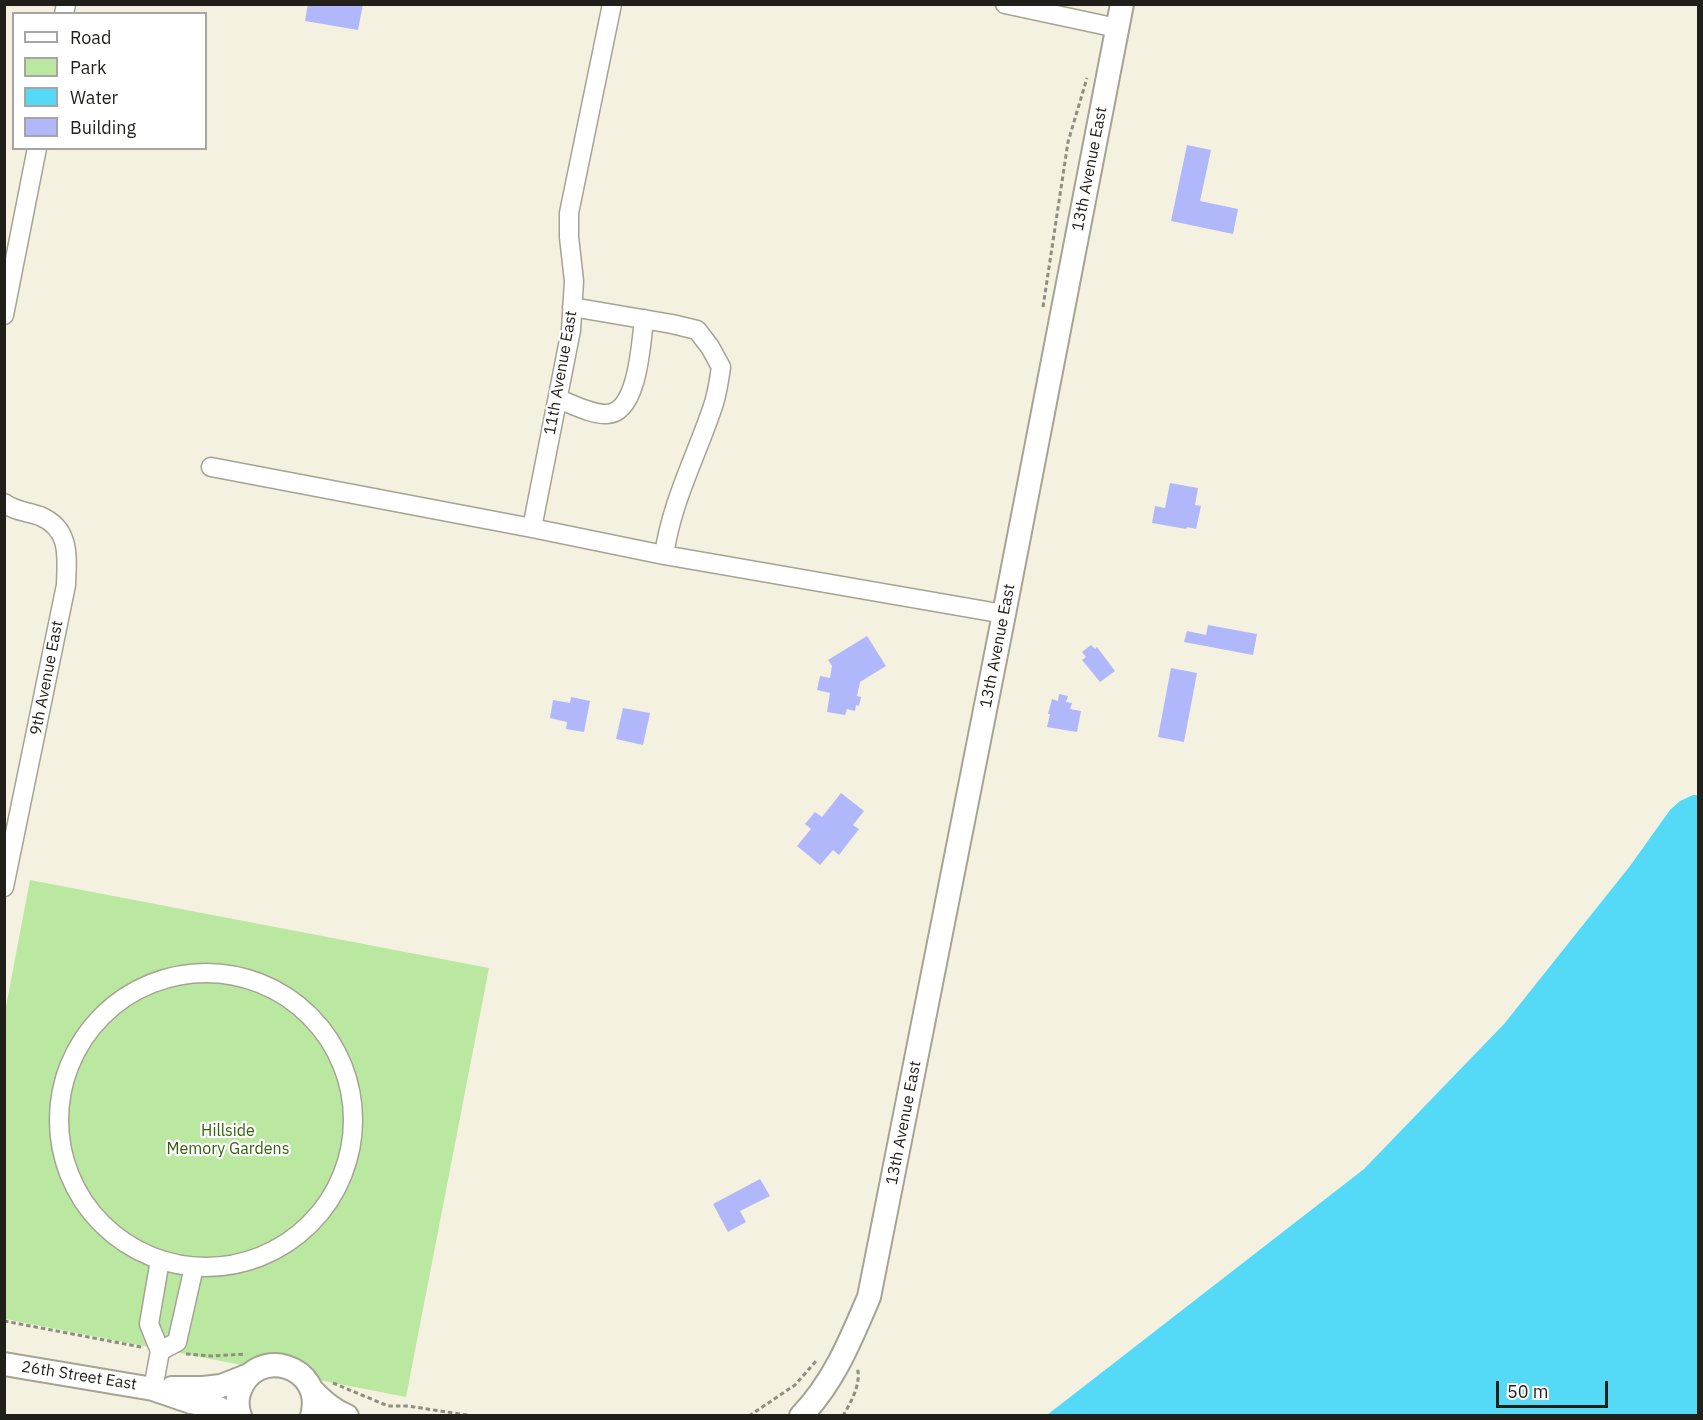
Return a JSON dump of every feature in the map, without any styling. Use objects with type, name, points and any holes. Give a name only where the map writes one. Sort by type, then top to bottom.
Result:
[{"type":"main road","name":"13th Avenue East","points":[[801,1416],[829,1381],[869,1297],[1122,4]]},
{"type":"main road","name":"26th Street East","points":[[4,1364],[153,1389]]},
{"type":"main road","points":[[153,1389],[221,1386],[260,1368],[273,1365],[285,1366],[296,1371],[305,1379],[324,1403],[336,1412],[347,1416]]},
{"type":"main road","points":[[240,1416],[237,1399],[241,1386],[249,1375]]},
{"type":"main road","points":[[153,1389],[191,1402],[219,1408],[232,1416]]},
{"type":"main road","points":[[311,1389],[314,1401],[312,1416]]},
{"type":"street","name":"11th Avenue East","points":[[532,528],[571,330],[574,281],[569,213],[612,4]]},
{"type":"street","points":[[1005,4],[1117,28]]},
{"type":"street","points":[[4,315],[38,150]]},
{"type":"street","points":[[572,307],[697,330],[711,347],[722,367],[713,406],[676,499],[668,526],[664,555]]},
{"type":"street","points":[[558,399],[605,415],[618,413],[625,406],[637,370],[644,319]]},
{"type":"street","points":[[211,467],[664,555],[1004,614]]},
{"type":"street","name":"9th Avenue East","points":[[4,887],[66,585],[67,549],[57,527],[39,516],[7,507]]},
{"type":"street","points":[[216,972],[254,980],[288,997],[318,1023],[339,1055],[351,1092],[354,1131],[346,1168],[333,1194],[328,1203],[302,1232],[270,1253],[233,1265],[194,1267],[160,1260],[125,1243],[96,1218],[74,1186],[61,1150],[58,1111],[65,1073],[82,1038],[108,1009],[140,987],[177,975],[216,972]]},
{"type":"street","points":[[153,1389],[160,1351],[149,1324],[160,1260]]},
{"type":"street","points":[[160,1351],[177,1342],[194,1267]]},
{"type":"path","points":[[1042,314],[1068,142],[1090,68]]},
{"type":"path","points":[[843,1416],[853,1398],[859,1371],[850,1341]]},
{"type":"path","points":[[749,1416],[795,1384],[816,1363],[821,1354]]},
{"type":"green space","name":"Hillside Memory Gardens","points":[[30,880],[489,968],[406,1397],[5,1319],[5,1012]]},
{"type":"water","points":[[1698,795],[1698,1415],[1047,1415],[1364,1169],[1504,1024],[1630,866],[1670,810],[1680,801]]},
{"type":"building","points":[[308,4],[363,4],[358,30],[305,21]]},
{"type":"building","points":[[1187,145],[1211,150],[1200,201],[1238,209],[1233,234],[1171,221]]},
{"type":"building","points":[[1170,483],[1198,488],[1195,505],[1201,506],[1196,529],[1152,523],[1155,506],[1165,508]]},
{"type":"building","points":[[1208,625],[1257,634],[1253,655],[1184,642],[1187,631],[1206,635]]},
{"type":"building","points":[[867,636],[886,666],[860,682],[857,696],[861,697],[855,711],[847,709],[845,715],[827,712],[830,693],[817,690],[820,676],[830,678],[832,666],[828,660]]},
{"type":"building","points":[[1091,645],[1095,649],[1097,647],[1115,671],[1100,682],[1082,660],[1086,657],[1082,652]]},
{"type":"building","points":[[1171,668],[1197,673],[1184,742],[1158,737]]},
{"type":"building","points":[[1059,694],[1068,696],[1066,702],[1072,703],[1070,709],[1081,711],[1077,732],[1047,727],[1052,699],[1058,701]]},
{"type":"building","points":[[571,697],[590,701],[584,732],[566,729],[567,722],[550,718],[553,700],[570,703]]},
{"type":"building","points":[[623,708],[650,713],[643,745],[616,739]]},
{"type":"building","points":[[841,793],[864,811],[853,825],[859,829],[839,855],[833,850],[820,865],[797,846],[811,829],[805,824],[815,812],[822,817]]},
{"type":"building","points":[[760,1179],[770,1196],[740,1211],[746,1222],[728,1232],[713,1204]]}]
